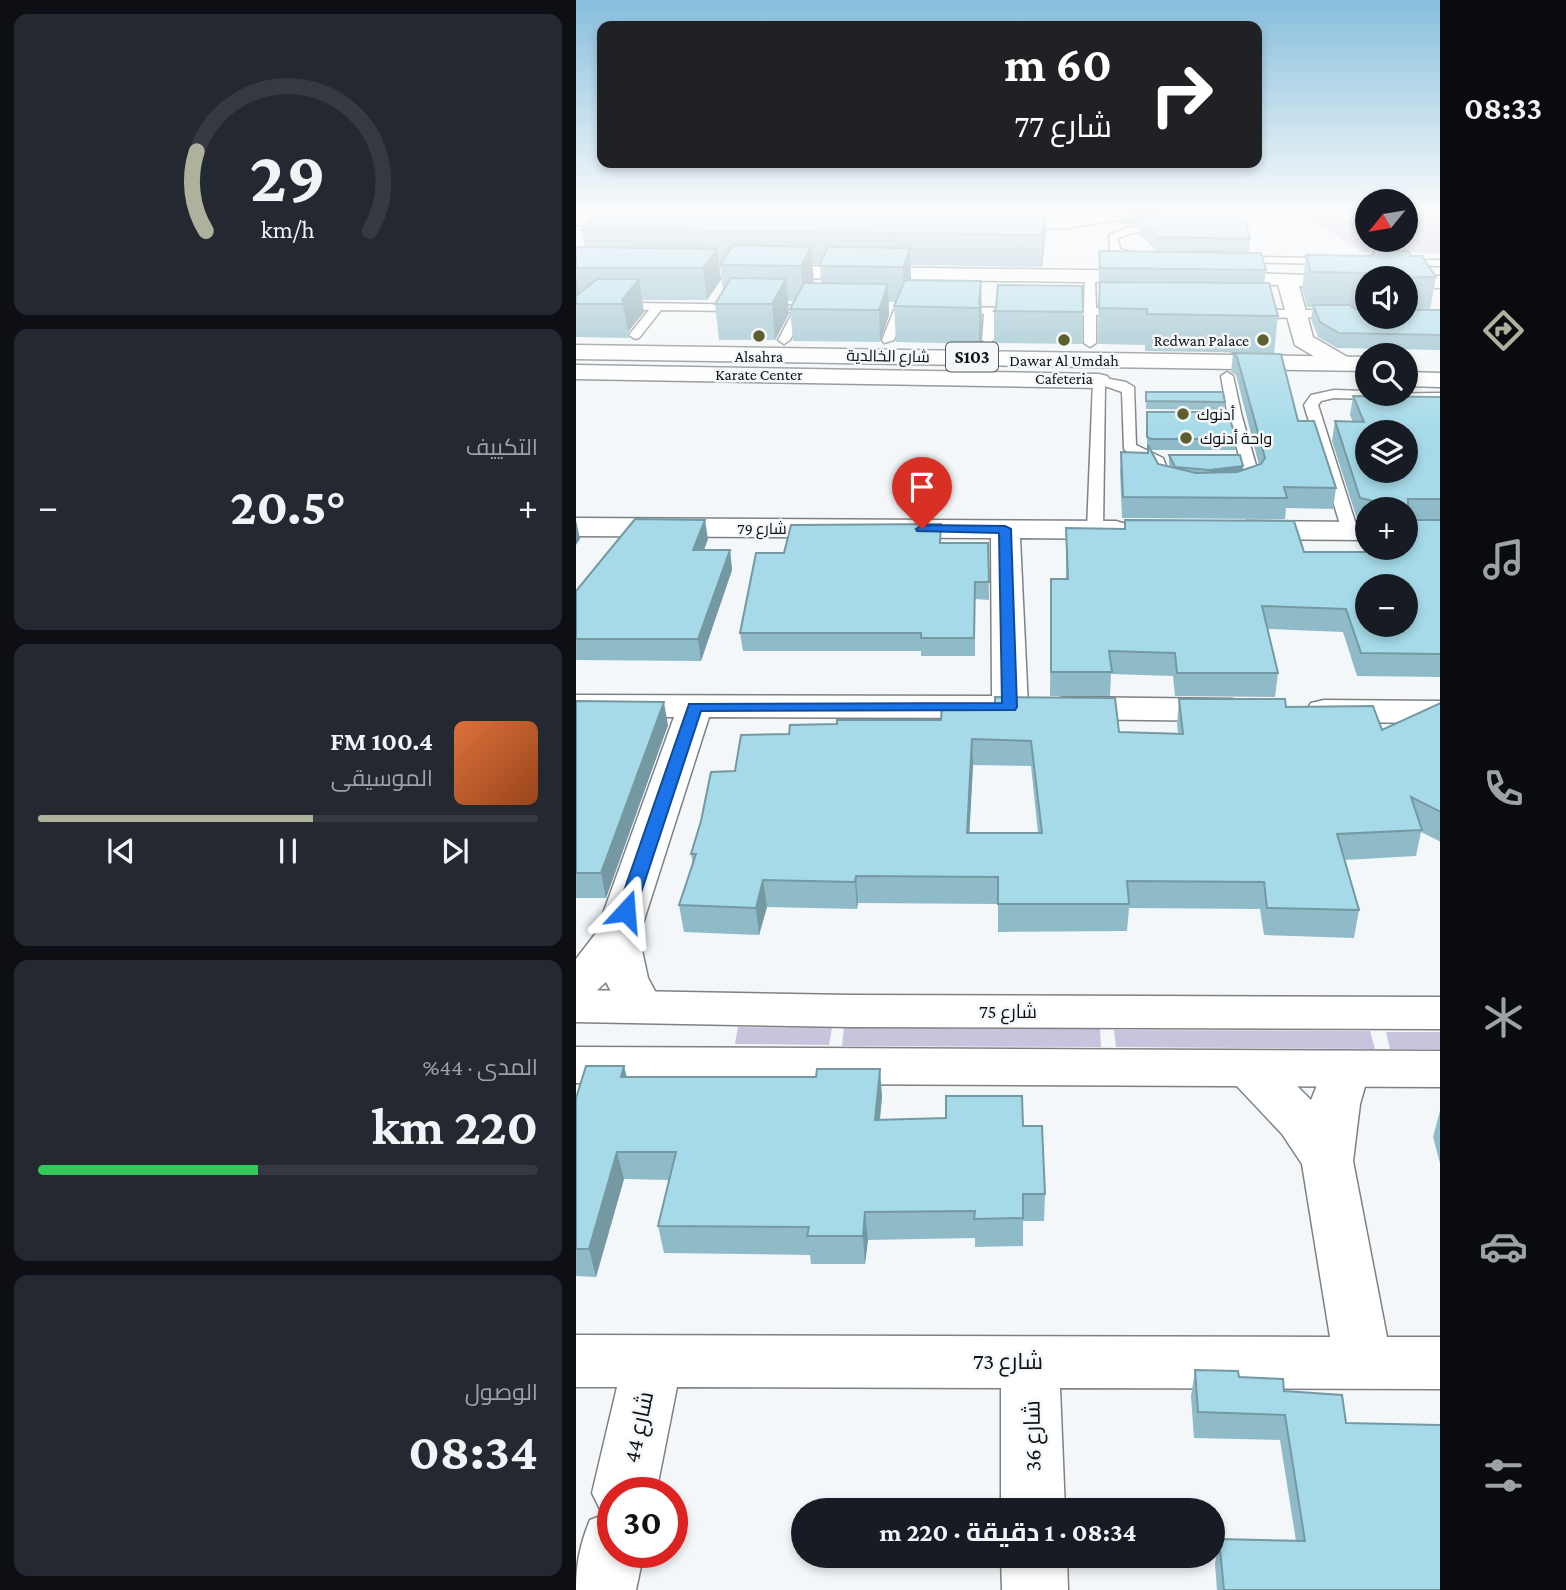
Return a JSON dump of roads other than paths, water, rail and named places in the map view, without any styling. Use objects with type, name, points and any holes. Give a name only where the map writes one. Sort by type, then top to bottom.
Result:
[{"type":"street","points":[[1288,284],[1303,340],[1343,364]]},
{"type":"street","points":[[1255,363],[1284,352],[1303,340]]},
{"type":"street","name":"شارع الخالدية","points":[[576,352],[1355,364]]},
{"type":"street","name":"شارع الخالدية","points":[[576,365],[1224,388],[1355,379]]},
{"type":"street","points":[[1418,365],[1440,365]]},
{"type":"street","points":[[576,372],[1099,381]]},
{"type":"street","points":[[1418,379],[1440,380]]},
{"type":"street","name":"شارع 79","points":[[576,527],[1149,530]]},
{"type":"street","points":[[1005,529],[1009,707]]},
{"type":"street","points":[[1216,530],[1355,531]]},
{"type":"street","points":[[576,706],[1440,712]]},
{"type":"street","points":[[576,984],[596,966],[617,936],[695,707]]},
{"type":"street","points":[[617,936],[624,971],[640,1006]]},
{"type":"street","name":"شارع 75","points":[[576,1006],[850,1011],[1440,1013]]},
{"type":"street","points":[[576,1065],[1440,1069]]},
{"type":"street","points":[[1250,1069],[1300,1120],[1327,1161]]},
{"type":"street","points":[[1346,1069],[1335,1104],[1327,1161],[1363,1361]]},
{"type":"street","name":"شارع 73","points":[[576,1361],[1440,1363]]},
{"type":"street","name":"شارع 44","points":[[628,1477],[653,1361]]},
{"type":"street","name":"شارع 36","points":[[1030,1361],[1033,1498]]},
{"type":"street","points":[[603,1590],[608,1568]]},
{"type":"street","points":[[1034,1568],[1035,1590]]},
{"type":"lane","points":[[1090,284],[1090,343]]},
{"type":"lane","points":[[576,306],[657,307],[721,292],[805,309],[836,309]]},
{"type":"lane","points":[[784,340],[815,297]]},
{"type":"lane","points":[[583,320],[597,306]]},
{"type":"lane","points":[[635,335],[657,307]]},
{"type":"lane","points":[[888,340],[899,310]]},
{"type":"lane","points":[[936,310],[1146,313]]},
{"type":"lane","points":[[988,340],[990,311]]},
{"type":"lane","points":[[1242,314],[1355,316]]},
{"type":"lane","points":[[1296,315],[1355,314]]},
{"type":"lane","points":[[1095,530],[1099,381],[1121,385],[1137,394],[1137,416],[1128,446],[1135,452],[1159,462],[1162,477],[1166,480],[1196,484]]},
{"type":"lane","points":[[1221,484],[1252,481],[1253,476],[1241,457],[1228,417],[1224,388]]},
{"type":"lane","points":[[1310,405],[1316,398],[1334,394],[1440,397]]},
{"type":"lane","points":[[1310,405],[1343,402],[1440,405]]},
{"type":"lane","points":[[1310,405],[1355,523]]},
{"type":"lane","points":[[1149,457],[1173,457]]},
{"type":"place","name":"Alsahra Karate Center","points":[[759,336]]},
{"type":"place","name":"Dawar Al Umdah Cafeteria","points":[[1064,340]]},
{"type":"place","name":"Redwan Palace","points":[[1263,340]]},
{"type":"place","name":"أدنوك","points":[[1183,414]]},
{"type":"place","name":"واحة أدنوك","points":[[1186,438]]}]
